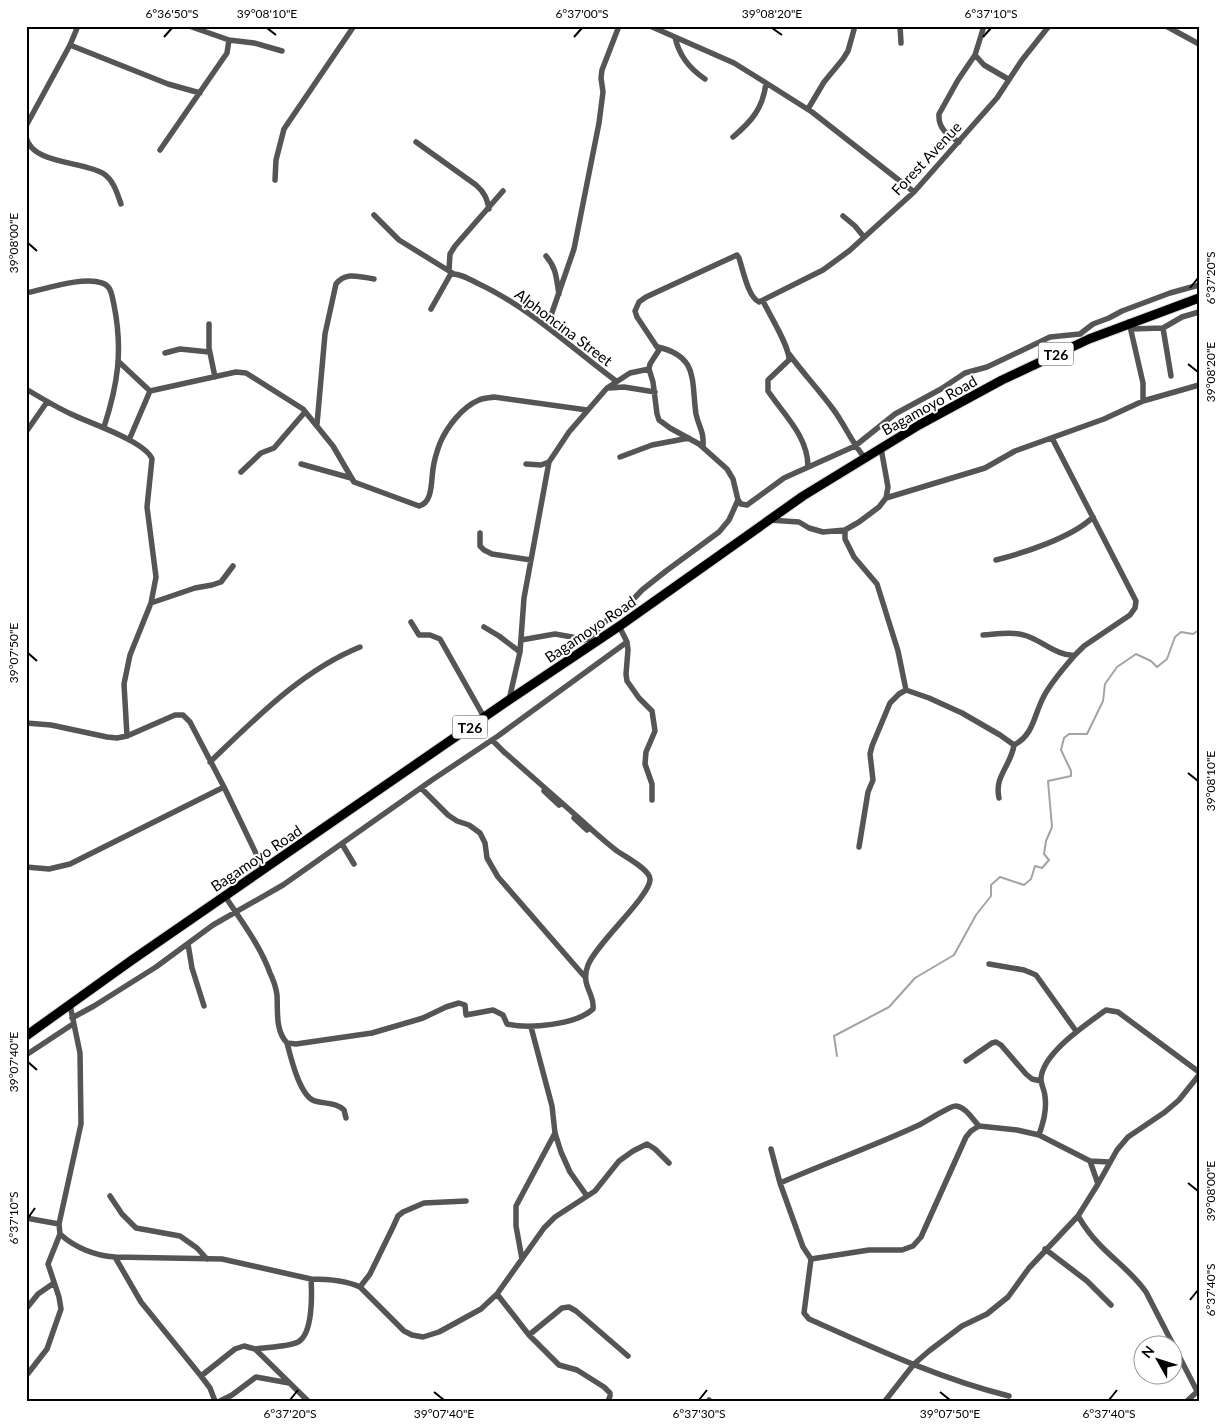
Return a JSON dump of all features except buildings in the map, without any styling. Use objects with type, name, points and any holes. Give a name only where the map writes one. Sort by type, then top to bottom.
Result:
[{"type":"highway","name":"Bagamoyo Road","points":[[26,1036],[132,960],[508,700],[619,626],[803,496],[881,448],[1002,380],[1089,338],[1130,326],[1199,298]]},
{"type":"street","points":[[26,126],[70,45],[78,26]]},
{"type":"street","points":[[189,26],[229,40],[254,43],[282,51]]},
{"type":"street","points":[[275,180],[276,160],[284,129],[354,26]]},
{"type":"street","points":[[547,327],[574,249],[597,132],[603,92],[602,70],[620,26]]},
{"type":"street","points":[[808,109],[824,82],[843,59],[848,50],[855,26]]},
{"type":"street","points":[[900,26],[900,43]]},
{"type":"street","points":[[958,142],[944,131],[938,120],[939,114],[975,55],[984,26]]},
{"type":"street","name":"Forest Avenue","points":[[763,301],[823,270],[849,251],[914,192],[997,98],[1032,46],[1050,26]]},
{"type":"street","points":[[1166,26],[1199,44]]},
{"type":"street","points":[[653,27],[734,62],[808,109],[914,192]]},
{"type":"street","points":[[675,37],[679,50],[690,67],[705,79]]},
{"type":"street","points":[[160,150],[227,53],[229,40]]},
{"type":"street","points":[[70,45],[168,84],[200,93]]},
{"type":"street","points":[[975,55],[984,65],[1008,79]]},
{"type":"street","points":[[733,137],[756,113],[764,97],[766,83]]},
{"type":"street","points":[[26,137],[31,148],[44,156],[103,173],[113,183],[121,204]]},
{"type":"street","points":[[416,142],[483,191],[488,209]]},
{"type":"street","points":[[431,309],[452,272],[450,254],[503,191]]},
{"type":"street","name":"Alphoncina Street","points":[[374,215],[399,240],[452,272],[492,290],[516,304],[616,381]]},
{"type":"street","points":[[844,216],[864,237]]},
{"type":"street","points":[[865,458],[855,446],[844,424],[789,354],[763,301],[759,302],[753,297],[739,258],[736,255],[646,296],[639,302],[635,311],[637,317],[658,347],[658,353],[650,364],[650,368],[655,392],[656,414],[659,420],[703,447],[730,473],[738,500],[742,504],[747,505],[784,478],[855,446],[895,414],[942,389],[965,373],[987,367],[1050,337],[1080,334],[1093,324],[1122,311],[1170,293],[1199,285]]},
{"type":"street","points":[[546,256],[556,271],[559,294]]},
{"type":"street","points":[[317,424],[325,334],[334,288],[341,278],[348,276],[374,279]]},
{"type":"street","points":[[26,293],[80,282],[100,282],[108,286],[111,291],[120,346],[115,389],[104,427]]},
{"type":"street","points":[[1143,401],[1143,383],[1130,326],[1163,328],[1182,317],[1199,312]]},
{"type":"street","points":[[209,324],[209,352],[215,377]]},
{"type":"street","points":[[1163,328],[1171,376]]},
{"type":"street","points":[[658,347],[673,351],[687,363],[694,387],[698,419],[704,434],[703,447]]},
{"type":"street","points":[[165,353],[180,349],[209,352]]},
{"type":"street","points":[[789,354],[789,360],[768,380],[768,391],[783,409],[796,430],[808,454],[808,467]]},
{"type":"street","points":[[119,362],[150,391]]},
{"type":"street","points":[[508,700],[520,652],[524,598],[549,462],[569,432],[607,388],[630,373],[650,368]]},
{"type":"street","points":[[150,391],[236,372],[249,374],[291,400],[317,424],[351,478],[357,484],[415,506],[423,506],[432,488],[433,468],[440,443],[460,414],[474,402],[494,397],[587,410]]},
{"type":"street","points":[[886,498],[985,468],[1015,451],[1104,419],[1143,401],[1199,385]]},
{"type":"street","points":[[607,388],[624,387],[655,392]]},
{"type":"street","points":[[26,389],[48,402],[128,440],[148,452],[152,459],[147,507],[156,577],[151,603],[130,655],[124,684],[127,736]]},
{"type":"street","points":[[128,440],[150,391]]},
{"type":"street","points":[[26,432],[48,402]]},
{"type":"street","points":[[240,472],[261,454],[274,448],[305,412]]},
{"type":"street","points":[[620,457],[652,445],[688,438]]},
{"type":"street","points":[[999,798],[999,780],[1014,745],[1021,742],[1027,736],[1043,698],[1055,679],[1075,655],[1130,615],[1136,601],[1052,438]]},
{"type":"street","points":[[769,520],[799,522],[809,528],[823,532],[844,530],[870,514],[886,498],[888,487],[881,448]]},
{"type":"street","points":[[526,464],[541,465],[549,462]]},
{"type":"street","points":[[302,464],[351,478]]},
{"type":"street","points":[[521,640],[556,634],[572,636],[583,640],[588,639],[614,615],[626,607],[642,590],[719,532],[730,520],[738,500]]},
{"type":"street","points":[[996,560],[1038,548],[1078,528],[1093,517]]},
{"type":"street","points":[[844,530],[854,557],[876,584],[901,663],[906,690]]},
{"type":"street","points":[[480,533],[480,546],[488,552],[531,560]]},
{"type":"street","points":[[151,603],[189,590],[221,582],[233,566]]},
{"type":"street","points":[[411,622],[418,635],[430,635],[440,639],[484,717]]},
{"type":"street","points":[[619,626],[627,642],[627,681],[652,711],[654,731],[646,752],[645,764],[652,784],[652,800]]},
{"type":"street","points":[[484,627],[520,652]]},
{"type":"street","points":[[984,635],[1012,633],[1026,635],[1062,654],[1075,655]]},
{"type":"street","points":[[26,1055],[213,925],[283,885],[492,740],[627,642]]},
{"type":"street","points":[[210,762],[250,723],[288,690],[323,666],[360,647]]},
{"type":"street","points":[[859,847],[868,792],[873,780],[870,754],[872,746],[890,703],[899,694],[906,690],[929,698],[962,713],[1014,745]]},
{"type":"street","points":[[26,723],[117,738],[127,736],[179,714],[190,722],[264,870]]},
{"type":"street","points":[[492,740],[549,797],[587,830]]},
{"type":"street","points":[[287,1043],[296,1044],[372,1033],[423,1018],[458,1002],[465,1005],[466,1015],[493,1010],[503,1015],[507,1024],[531,1027],[571,1020],[592,1009],[593,1000],[588,991],[585,977],[588,965],[648,888],[650,876],[646,871],[617,851],[503,751]]},
{"type":"street","points":[[26,867],[49,869],[70,864],[224,787]]},
{"type":"street","points":[[421,788],[448,815],[457,821],[469,825],[480,834],[485,843],[488,858],[498,877],[585,977]]},
{"type":"street","points":[[342,844],[354,864]]},
{"type":"street","points":[[225,896],[258,947],[271,974],[277,994],[277,1016],[280,1029],[287,1043],[304,1092],[308,1098],[314,1101],[339,1106],[344,1110],[346,1118]]},
{"type":"street","points":[[188,944],[192,968],[204,1006]]},
{"type":"street","points":[[988,964],[1024,970],[1036,975],[1076,1031]]},
{"type":"street","points":[[26,1376],[47,1349],[61,1309],[48,1264],[60,1234],[58,1224],[81,1124],[80,1052],[70,1005]]},
{"type":"street","points":[[885,1401],[914,1364],[929,1350],[962,1326],[999,1306],[1008,1297],[1029,1268],[1078,1216],[1116,1150],[1128,1138],[1179,1100],[1199,1073],[1118,1012],[1106,1010],[1076,1031],[1054,1054],[1042,1073],[1041,1081],[1046,1098],[1044,1121],[1039,1135]]},
{"type":"street","points":[[531,1027],[552,1106],[561,1152],[570,1172],[587,1196]]},
{"type":"street","points":[[966,1061],[996,1042],[1001,1044],[1032,1080],[1041,1081]]},
{"type":"street","points":[[780,1183],[878,1144],[933,1118],[951,1106],[958,1106],[979,1126],[1017,1130],[1039,1135],[1090,1161],[1109,1162]]},
{"type":"street","points":[[811,1259],[869,1250],[902,1250],[913,1246],[925,1229],[966,1137],[979,1126]]},
{"type":"street","points":[[522,1259],[516,1226],[516,1206],[556,1133]]},
{"type":"street","points":[[60,1234],[74,1244],[102,1256],[207,1259],[240,1262],[311,1279],[351,1283],[360,1287],[404,1331],[423,1337],[439,1332],[481,1309],[497,1294],[544,1228],[555,1217],[595,1191],[619,1161],[632,1151],[647,1144],[669,1163]]},
{"type":"street","points":[[771,1149],[780,1183],[803,1247],[811,1259],[805,1309],[806,1316],[957,1382],[1009,1396]]},
{"type":"street","points":[[1090,1161],[1098,1184]]},
{"type":"street","points":[[110,1196],[122,1214],[136,1228],[180,1236],[192,1244],[207,1259]]},
{"type":"street","points":[[360,1287],[370,1274],[398,1216],[424,1203],[466,1201]]},
{"type":"street","points":[[1078,1216],[1100,1245],[1138,1280],[1198,1390],[1190,1400]]},
{"type":"street","points":[[26,1218],[58,1224]]},
{"type":"street","points":[[1045,1250],[1087,1281],[1111,1305]]},
{"type":"street","points":[[115,1257],[141,1302],[210,1388],[215,1401]]},
{"type":"street","points":[[201,1376],[235,1349],[244,1346],[255,1349],[293,1343],[304,1337],[307,1330],[310,1308],[311,1279]]},
{"type":"street","points":[[26,1309],[38,1294],[54,1283]]},
{"type":"street","points":[[497,1294],[529,1335],[559,1365],[577,1370],[604,1387],[610,1393],[608,1401]]},
{"type":"street","points":[[529,1335],[562,1308],[569,1307],[628,1356]]},
{"type":"street","points":[[255,1349],[308,1401]]},
{"type":"street","points":[[220,1401],[256,1377],[289,1382]]},
{"type":"waterway","points":[[837,1056],[834,1036],[889,1007],[915,978],[954,955],[976,915],[991,896],[991,885],[1000,877],[1024,885],[1031,879],[1035,866],[1042,868],[1049,860],[1044,854],[1046,841],[1052,827],[1048,781],[1071,776],[1071,771],[1061,750],[1064,738],[1069,734],[1087,734],[1103,701],[1105,684],[1117,667],[1136,654],[1151,661],[1157,667],[1167,659],[1175,637],[1181,632],[1193,634],[1199,630]]}]
